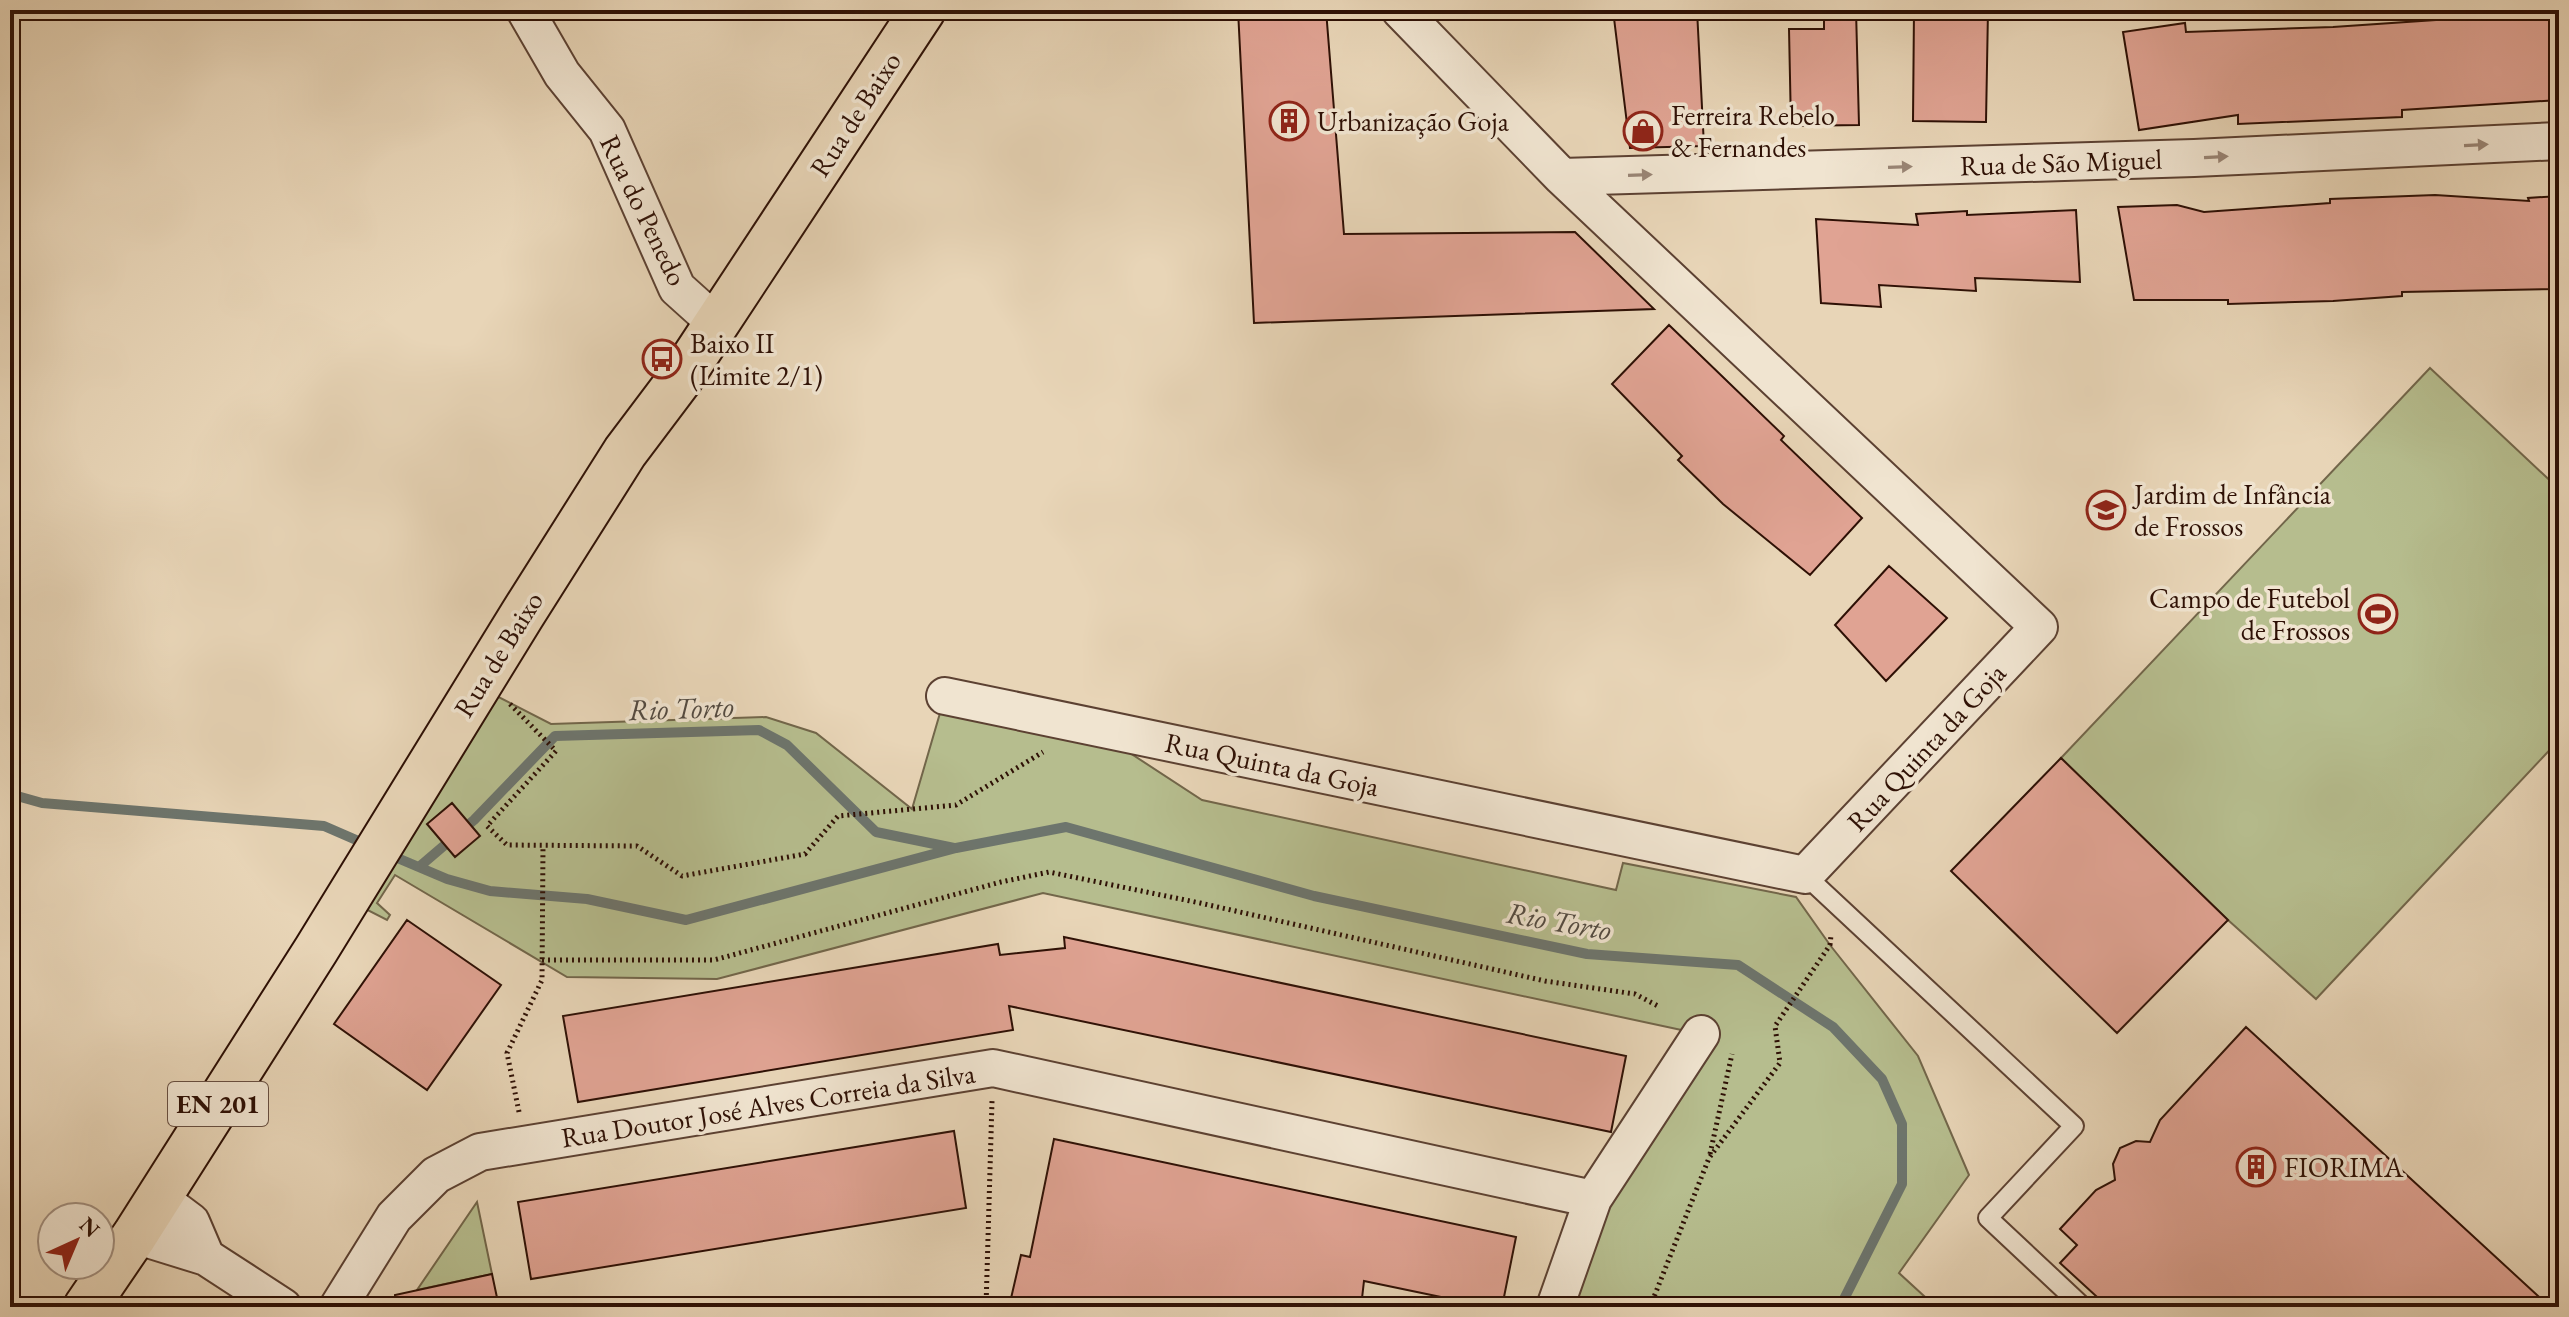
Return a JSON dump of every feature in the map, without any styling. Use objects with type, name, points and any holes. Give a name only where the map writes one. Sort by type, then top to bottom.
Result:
[{"type":"main road","name":"Rua de Baixo","points":[[86,1307],[348,900],[625,452],[680,379],[923,10]]},
{"type":"street","name":"Rua do Penedo","points":[[525,10],[562,74],[607,130],[677,288],[717,324]]},
{"type":"street","name":"Rua Quinta da Goja","points":[[945,696],[1805,875],[2039,627],[1562,177],[1400,10]]},
{"type":"street","name":"Rua de São Miguel","points":[[1562,177],[2178,159],[2559,141]]},
{"type":"street","points":[[1555,1307],[1593,1199],[1701,1034]]},
{"type":"street","name":"Rua Doutor José Alves Correia da Silva","points":[[338,1307],[394,1217],[436,1175],[480,1152],[993,1068],[1593,1199]]},
{"type":"street","points":[[159,1198],[191,1222],[206,1257]]},
{"type":"street","points":[[135,1235],[206,1257],[283,1307]]},
{"type":"lane","points":[[1805,875],[2074,1126],[1988,1218],[2083,1307]]},
{"type":"path","points":[[507,701],[556,751],[487,826],[507,845],[637,846],[682,876],[805,854],[838,816],[956,805],[1087,725]]},
{"type":"path","points":[[526,1144],[507,1053],[542,980],[543,846]]},
{"type":"path","points":[[542,960],[714,960],[1001,882],[1049,872],[1545,981],[1635,994],[1660,1007]]},
{"type":"path","points":[[1709,1158],[1780,1063],[1775,1026],[1814,965]]},
{"type":"path","points":[[1650,1307],[1709,1158],[1732,1054],[1701,1034]]},
{"type":"path","points":[[986,1307],[993,1068]]},
{"type":"green space","name":"Campo de Futebol de Frossos","points":[[2430,368],[2559,489],[2559,740],[2316,999],[2228,920],[2061,758]]},
{"type":"green space","points":[[477,686],[551,724],[766,717],[816,733],[912,809],[945,696],[1087,725],[1202,800],[1616,890],[1623,863],[1796,897],[1918,1056],[1969,1175],[1899,1273],[1936,1307],[1555,1307],[1700,1034],[1043,893],[717,979],[567,977],[395,875],[377,903],[390,915],[387,920],[348,900]]},
{"type":"green space","points":[[477,1202],[492,1274],[417,1290]]},
{"type":"building","name":"Urbanização Goja","points":[[1238,10],[1326,10],[1344,234],[1575,232],[1654,309],[1254,323]]},
{"type":"building","points":[[1613,10],[1697,10],[1704,146],[1630,148]]},
{"type":"building","points":[[1824,10],[1856,10],[1859,125],[1791,126],[1789,29],[1824,29]]},
{"type":"building","points":[[1914,10],[1988,10],[1986,122],[1913,121]]},
{"type":"building","points":[[2495,11],[2495,15],[2559,12],[2559,100],[2402,110],[2402,117],[2238,124],[2238,115],[2139,130],[2123,32],[2185,23],[2186,32],[2333,27],[2435,20],[2434,14]]},
{"type":"building","points":[[2435,195],[2529,201],[2528,198],[2559,196],[2559,289],[2402,292],[2402,296],[2333,301],[2228,304],[2228,300],[2134,300],[2118,207],[2177,205],[2204,212],[2330,203],[2330,199]]},
{"type":"building","points":[[2076,210],[2080,282],[1975,278],[1976,291],[1879,285],[1881,307],[1821,303],[1816,219],[1918,225],[1916,214]]},
{"type":"building","points":[[1669,325],[1784,436],[1781,440],[1862,518],[1810,575],[1723,504],[1678,460],[1682,456],[1612,384]]},
{"type":"building","points":[[1889,566],[1947,618],[1886,681],[1835,625]]},
{"type":"building","points":[[2061,758],[2228,920],[2117,1033],[1951,871]]},
{"type":"building","points":[[452,803],[480,836],[455,857],[427,824]]},
{"type":"building","points":[[407,920],[501,985],[427,1090],[334,1024]]},
{"type":"building","points":[[1064,937],[1626,1056],[1611,1132],[1009,1006],[1013,1030],[578,1102],[563,1016],[998,944],[1000,955],[1065,948]]},
{"type":"building","name":"FIORIMA","points":[[2246,1027],[2550,1307],[2108,1307],[2060,1263],[2077,1245],[2060,1229],[2096,1190],[2115,1180],[2113,1164],[2120,1148],[2136,1141],[2150,1142],[2160,1120]]},
{"type":"building","points":[[954,1131],[966,1208],[531,1279],[518,1202]]},
{"type":"building","points":[[1054,1139],[1516,1237],[1502,1307],[1489,1307],[1364,1281],[1361,1307],[1009,1307],[1021,1255],[1030,1257]]},
{"type":"building","points":[[492,1274],[499,1307],[396,1307],[395,1295]]},
{"type":"waterway","name":"Rio Torto","points":[[419,867],[474,820],[555,736],[759,730],[787,745],[876,832],[954,848]]},
{"type":"waterway","name":"Rio Torto","points":[[10,794],[42,803],[324,826],[370,846]]},
{"type":"waterway","name":"Rio Torto","points":[[388,854],[447,879],[490,891],[587,899],[686,920],[956,848],[1066,827],[1314,896],[1587,954],[1738,965],[1833,1027],[1882,1079],[1902,1124],[1902,1184],[1840,1307]]},
{"type":"place","name":"Urbanização Goja","points":[[1289,121]]},
{"type":"place","name":"Ferreira Rebelo & Fernandes","points":[[1643,131]]},
{"type":"place","name":"Baixo II (Limite 2/1)","points":[[662,359]]},
{"type":"place","name":"Jardim de Infância de Frossos","points":[[2106,510]]},
{"type":"place","name":"Campo de Futebol de Frossos","points":[[2378,614]]},
{"type":"place","name":"FIORIMA","points":[[2256,1167]]}]
